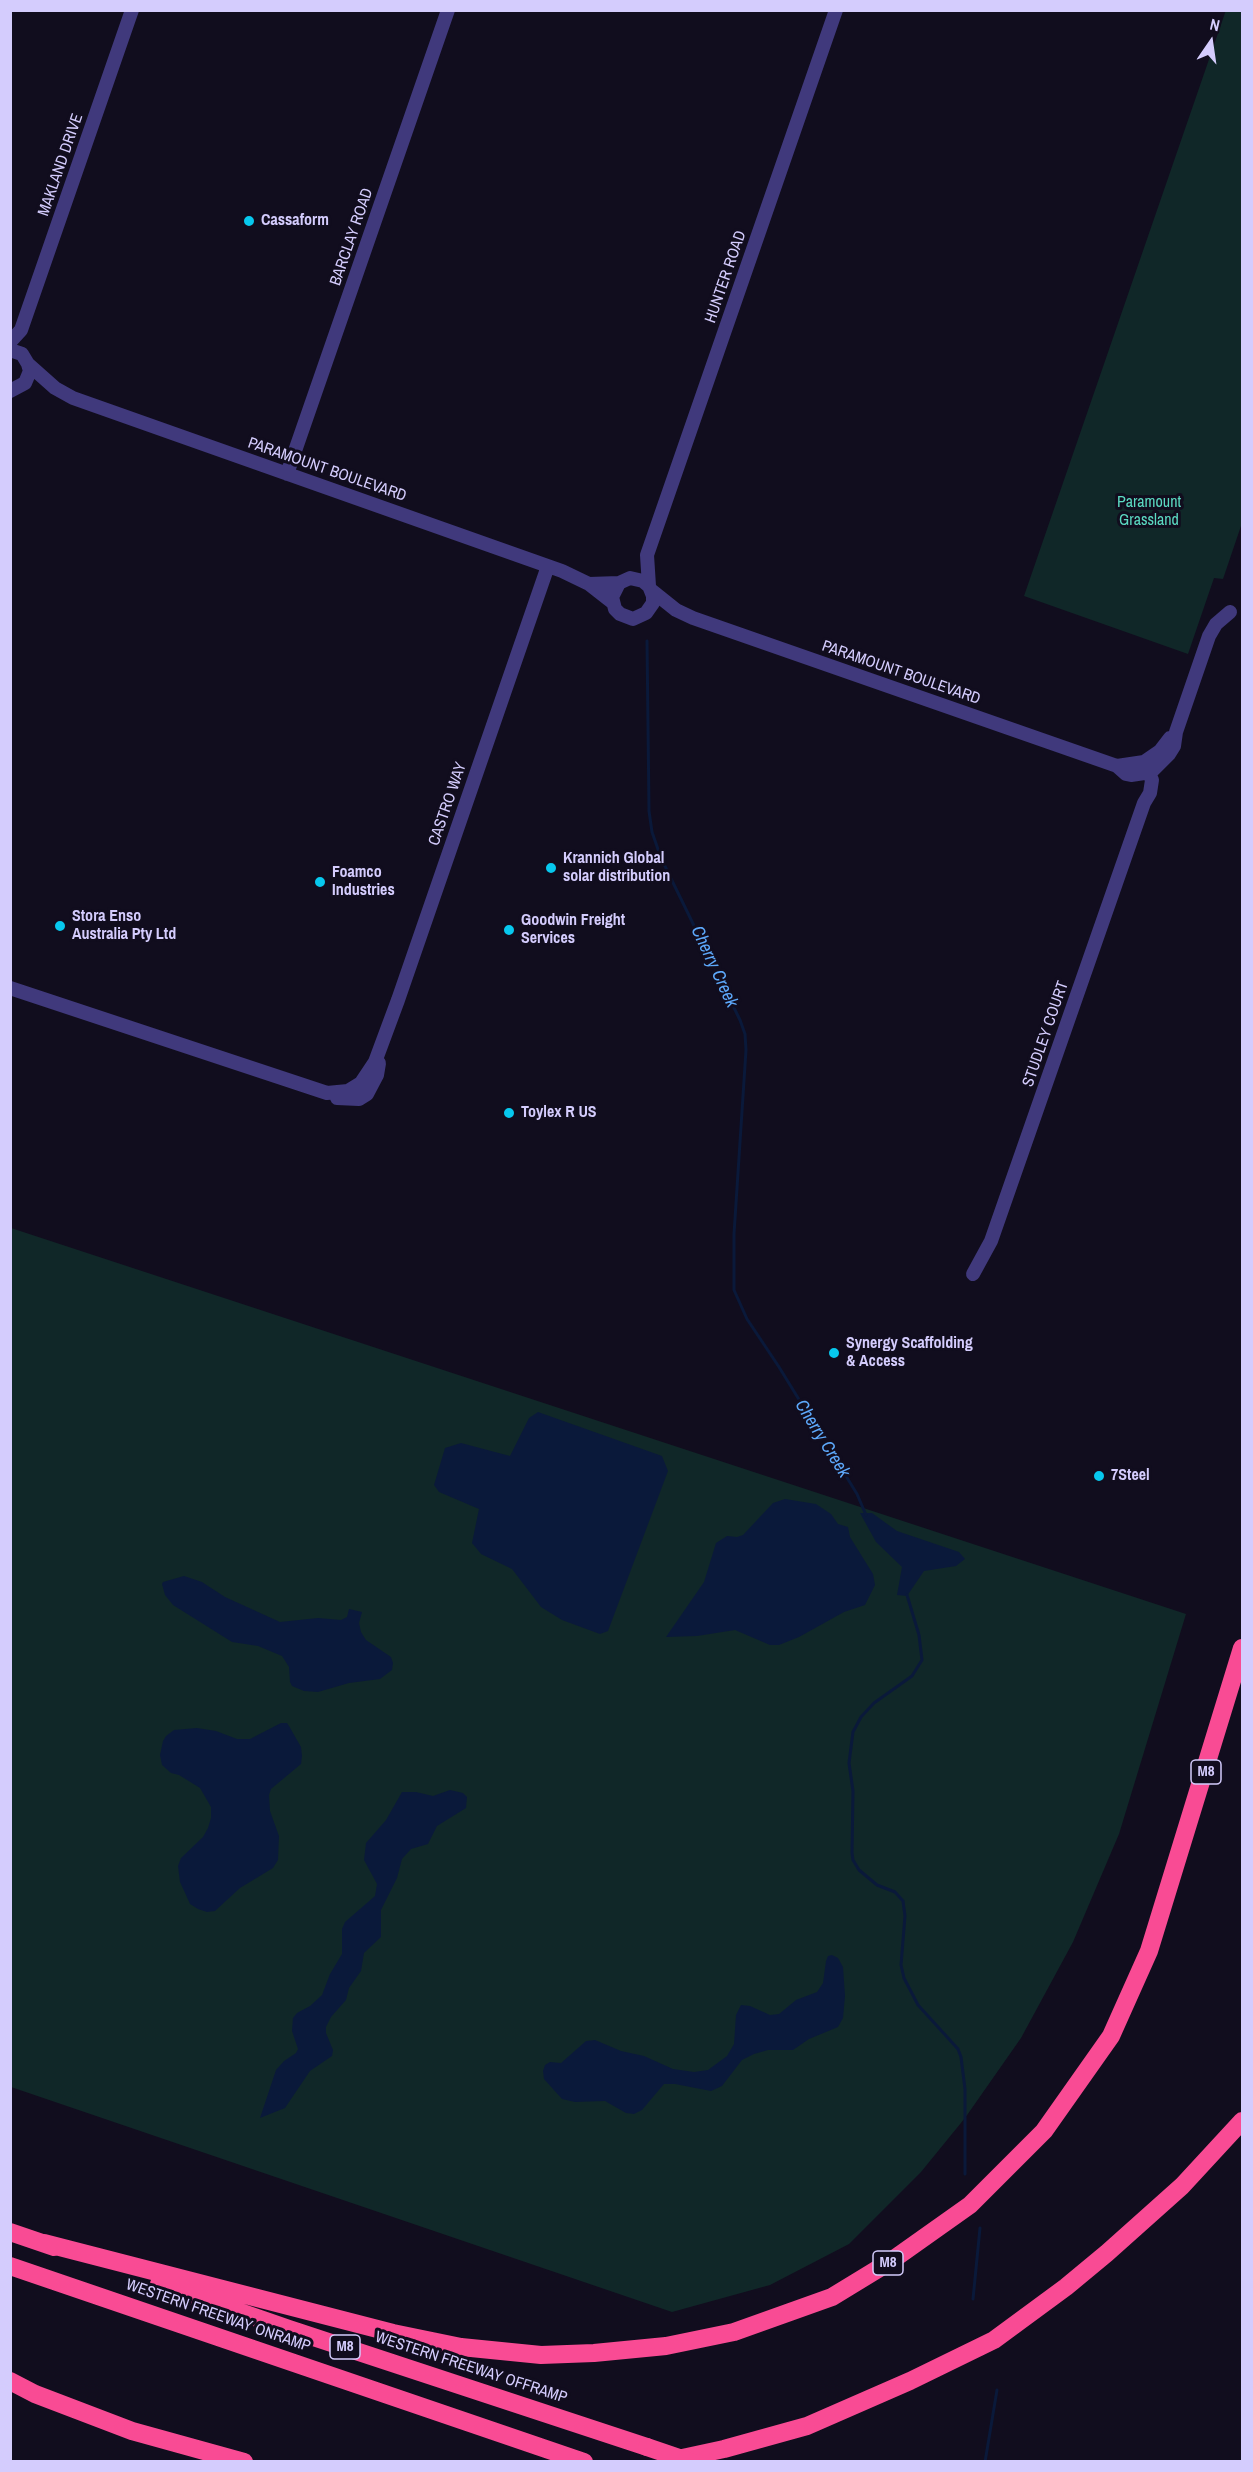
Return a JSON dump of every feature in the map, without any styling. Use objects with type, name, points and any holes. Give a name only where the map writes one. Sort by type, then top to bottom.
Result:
[{"type":"highway","name":"M8","points":[[10,2232],[44,2244],[393,2333],[461,2347],[541,2355],[594,2353],[666,2346],[734,2332],[832,2297],[891,2261],[970,2205],[1044,2131],[1111,2036],[1149,1951],[1242,1648]]},
{"type":"highway","points":[[666,2462],[807,2426],[910,2381],[994,2340],[1066,2287],[1107,2253],[1182,2186],[1238,2126]]},
{"type":"highway","name":"WESTERN FREEWAY OFFRAMP","points":[[44,2244],[289,2329],[691,2462]]},
{"type":"highway","name":"WESTERN FREEWAY ONRAMP","points":[[10,2266],[584,2461]]},
{"type":"highway","points":[[10,2381],[34,2394],[132,2431],[244,2462]]},
{"type":"street","name":"MAKLAND DRIVE","points":[[10,342],[21,330],[132,10]]},
{"type":"street","name":"BARCLAY ROAD","points":[[287,474],[448,10]]},
{"type":"street","name":"HUNTER ROAD","points":[[650,588],[647,555],[836,10]]},
{"type":"street","name":"MAKLAND DRIVE","points":[[21,330],[27,362]]},
{"type":"street","name":"PARAMOUNT BOULEVARD","points":[[10,350],[21,354],[55,387],[79,400],[548,566],[589,584],[612,602]]},
{"type":"street","points":[[14,392],[28,377],[27,362]]},
{"type":"street","name":"PARAMOUNT BOULEVARD","points":[[14,392],[36,386],[55,387]]},
{"type":"street","name":"HUNTER ROAD","points":[[621,581],[647,555]]},
{"type":"street","name":"CASTRO WAY","points":[[10,988],[327,1092],[348,1091],[361,1083],[379,1052],[548,566]]},
{"type":"street","points":[[637,578],[650,588],[652,603],[646,613],[640,617],[626,617],[620,614],[612,602],[613,591],[621,581],[637,578]]},
{"type":"street","name":"PARAMOUNT BOULEVARD","points":[[589,584],[621,581]]},
{"type":"street","name":"PARAMOUNT BOULEVARD","points":[[650,588],[676,610],[715,626],[1117,766],[1145,770]]},
{"type":"street","name":"PARAMOUNT BOULEVARD","points":[[646,613],[676,610]]},
{"type":"street","points":[[1145,770],[1169,754],[1174,746],[1176,732],[1209,636],[1216,624],[1230,612]]},
{"type":"street","name":"STUDLEY COURT","points":[[973,1274],[992,1241],[1144,803],[1140,789],[1145,770]]},
{"type":"green space","name":"Paramount Grassland","points":[[1226,10],[1242,11],[1242,523],[1223,579],[1214,578],[1188,654],[1024,596]]},
{"type":"green space","points":[[11,1228],[1186,1614],[1119,1834],[1073,1942],[1021,2038],[965,2118],[921,2172],[849,2244],[770,2285],[672,2312],[11,2087]]},
{"type":"water","points":[[538,1412],[662,1456],[668,1471],[608,1631],[600,1634],[562,1620],[541,1607],[512,1569],[481,1554],[472,1543],[479,1509],[439,1492],[434,1485],[445,1448],[461,1443],[510,1456],[529,1418]]},
{"type":"water","points":[[785,1499],[816,1504],[831,1514],[838,1524],[848,1527],[850,1537],[873,1574],[875,1585],[865,1605],[844,1612],[799,1637],[779,1645],[770,1645],[735,1630],[697,1636],[666,1637],[704,1582],[716,1543],[727,1536],[743,1535],[773,1503]]},
{"type":"water","points":[[860,1513],[872,1513],[897,1531],[959,1552],[965,1559],[956,1566],[924,1571],[907,1596],[897,1595],[902,1567],[876,1542]]},
{"type":"water","points":[[184,1576],[202,1582],[225,1597],[280,1622],[318,1618],[341,1620],[347,1617],[349,1609],[362,1612],[359,1623],[361,1632],[366,1640],[391,1657],[392,1670],[380,1679],[349,1683],[318,1692],[304,1691],[292,1686],[289,1667],[282,1656],[258,1646],[232,1642],[173,1605],[165,1595],[162,1584]]},
{"type":"water","points":[[281,1723],[287,1723],[289,1726],[301,1747],[302,1756],[301,1764],[271,1789],[269,1795],[270,1811],[279,1836],[278,1860],[273,1868],[240,1888],[215,1911],[207,1912],[198,1909],[190,1904],[180,1882],[178,1866],[181,1858],[203,1837],[211,1818],[211,1807],[200,1788],[179,1775],[171,1773],[162,1765],[160,1755],[163,1741],[174,1730],[197,1728],[216,1731],[237,1739],[250,1739]]},
{"type":"water","points":[[450,1790],[463,1793],[467,1797],[466,1808],[437,1826],[428,1844],[411,1849],[402,1859],[397,1878],[381,1910],[381,1937],[364,1953],[361,1971],[349,1988],[346,2000],[331,2017],[326,2027],[333,2050],[332,2056],[310,2071],[285,2108],[260,2118],[276,2070],[298,2049],[292,2031],[293,2018],[322,1995],[330,1974],[342,1954],[342,1929],[345,1922],[375,1896],[377,1884],[364,1860],[366,1843],[386,1820],[402,1792],[433,1796]]},
{"type":"water","points":[[828,1956],[838,1958],[843,1967],[845,1996],[843,2018],[838,2027],[809,2039],[793,2050],[768,2050],[742,2060],[722,2086],[711,2091],[664,2084],[642,2110],[634,2114],[626,2113],[605,2101],[575,2102],[562,2099],[544,2079],[545,2065],[550,2062],[561,2063],[586,2041],[595,2040],[621,2051],[644,2056],[673,2069],[694,2072],[708,2070],[727,2056],[734,2044],[736,2015],[741,2005],[750,2006],[770,2015],[779,2014],[796,2000],[817,1992],[823,1983]]},
{"type":"waterway","name":"Cherry Creek","points":[[647,641],[649,811],[652,832],[661,858],[745,1034],[746,1050],[734,1234],[734,1290],[747,1319],[857,1494],[866,1515]]},
{"type":"waterway","name":"Cherry Creek","points":[[907,1595],[919,1635],[922,1660],[912,1676],[874,1703],[861,1717],[853,1732],[849,1763],[853,1791],[852,1853],[859,1870],[877,1885],[895,1892],[903,1901],[905,1916],[901,1965],[904,1978],[918,2005],[958,2049],[961,2057],[965,2089],[965,2174]]},
{"type":"waterway","name":"Cherry Creek","points":[[973,2299],[980,2228]]},
{"type":"waterway","name":"Cherry Creek","points":[[985,2462],[997,2390]]},
{"type":"place","name":"Cassaform","points":[[249,221]]},
{"type":"place","name":"Krannich Global solar distribution","points":[[551,868]]},
{"type":"place","name":"Foamco Industries","points":[[320,882]]},
{"type":"place","name":"Stora Enso Australia Pty Ltd","points":[[60,926]]},
{"type":"place","name":"Goodwin Freight Services","points":[[509,930]]},
{"type":"place","name":"Toylex R US","points":[[509,1113]]},
{"type":"place","name":"Synergy Scaffolding & Access","points":[[834,1353]]},
{"type":"place","name":"7Steel","points":[[1099,1476]]}]
